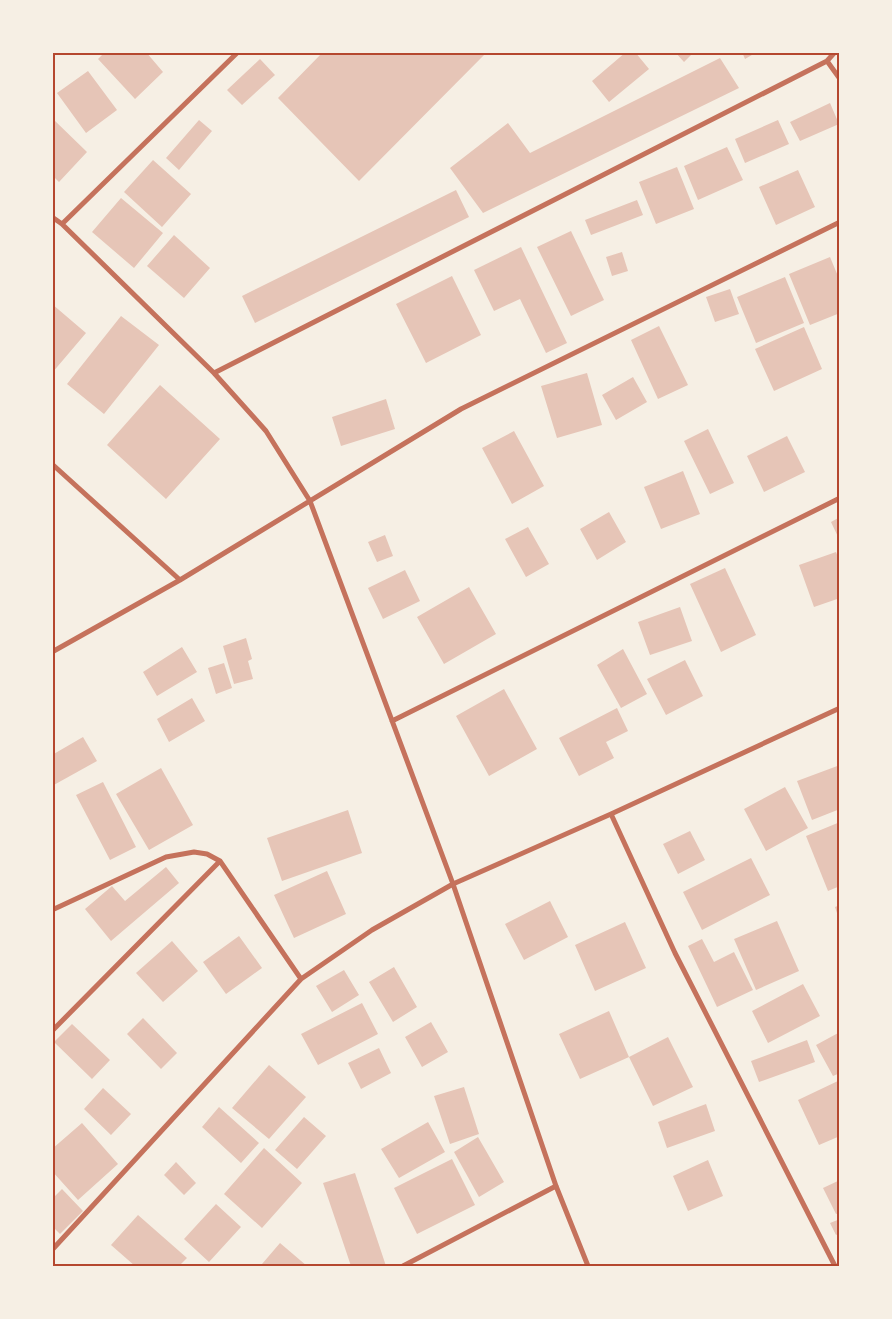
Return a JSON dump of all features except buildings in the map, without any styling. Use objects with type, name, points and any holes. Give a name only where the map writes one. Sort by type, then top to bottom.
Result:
[{"type":"street","points":[[62,224],[238,52]]},
{"type":"street","points":[[214,373],[827,61],[835,52]]},
{"type":"street","points":[[827,61],[840,79]]},
{"type":"street","points":[[52,217],[62,224],[214,373],[266,431],[310,501],[453,884],[556,1186],[588,1266]]},
{"type":"street","points":[[52,652],[180,580],[461,409],[840,222]]},
{"type":"street","points":[[52,464],[180,580]]},
{"type":"street","points":[[392,721],[840,498]]},
{"type":"street","points":[[52,1250],[301,980],[372,930],[453,884],[611,814],[838,709],[840,716]]},
{"type":"street","points":[[611,814],[675,953],[835,1266]]},
{"type":"street","points":[[52,910],[166,857],[194,852],[207,854],[220,862],[301,980]]},
{"type":"street","points":[[52,1031],[220,862]]},
{"type":"street","points":[[403,1266],[556,1186]]}]
